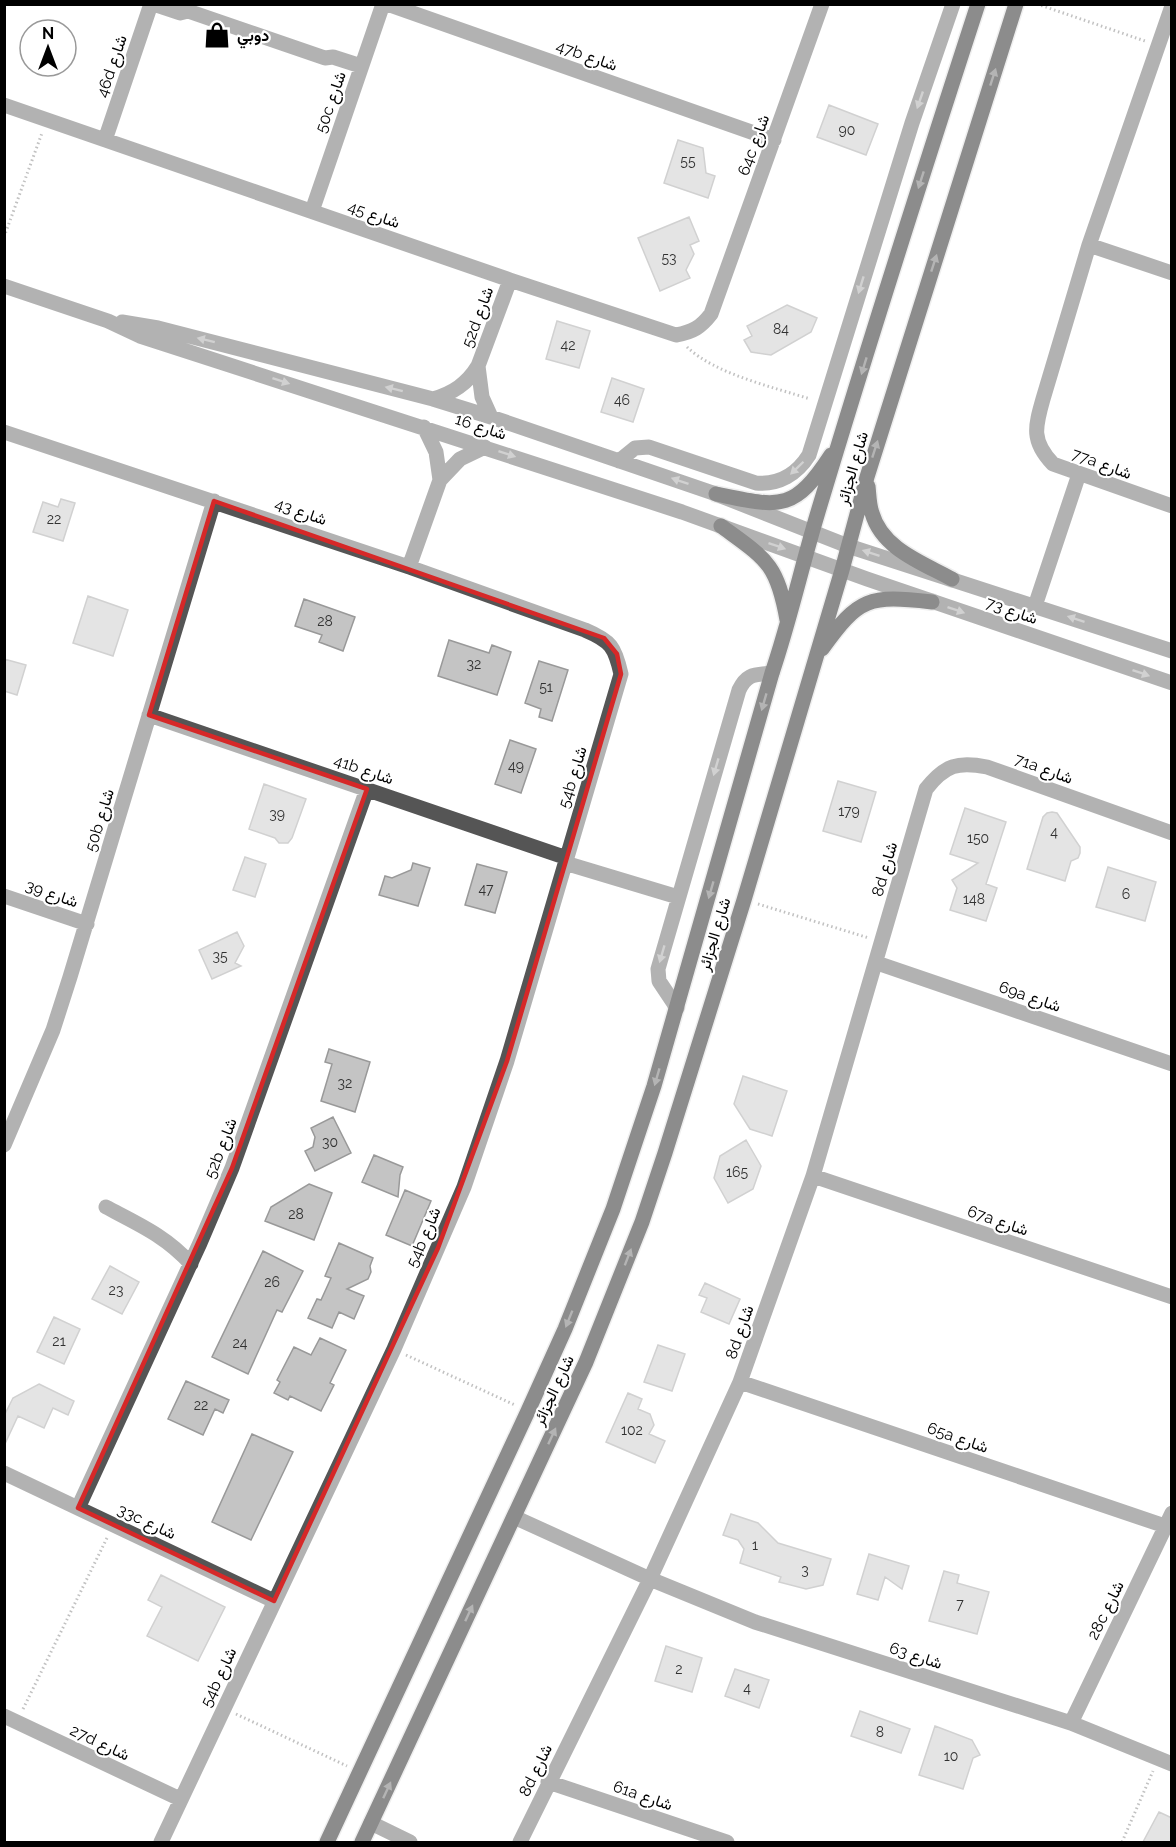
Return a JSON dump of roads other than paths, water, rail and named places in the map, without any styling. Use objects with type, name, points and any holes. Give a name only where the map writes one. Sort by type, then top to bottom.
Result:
[{"type":"main road","name":"شارع الجزائر","points":[[327,1842],[528,1411],[565,1329],[613,1209],[651,1096],[677,1008],[772,673],[788,626],[812,533],[978,4]]},
{"type":"main road","name":"شارع الجزائر","points":[[362,1842],[586,1362],[642,1222],[744,900],[842,570],[867,477],[1016,4]]},
{"type":"main road","points":[[716,494],[766,503],[791,499],[812,483],[842,437]]},
{"type":"main road","points":[[867,477],[872,513],[884,536],[904,552],[952,579]]},
{"type":"main road","points":[[721,526],[762,557],[771,567],[781,589],[788,626]]},
{"type":"main road","points":[[815,658],[843,620],[865,604],[890,598],[932,602]]},
{"type":"street","points":[[152,4],[178,12],[185,8],[325,58],[333,57],[359,71]]},
{"type":"street","name":"46d شارع","points":[[105,140],[152,4]]},
{"type":"street","name":"50c شارع","points":[[312,211],[382,4]]},
{"type":"street","name":"47b شارع","points":[[387,4],[774,140]]},
{"type":"street","name":"64c شارع","points":[[676,335],[690,332],[703,325],[711,314],[822,4]]},
{"type":"street","points":[[619,461],[635,448],[649,447],[756,483],[767,484],[778,482],[802,465],[808,455],[953,4]]},
{"type":"street","name":"77a شارع","points":[[1172,6],[1164,40],[1089,245],[1037,420],[1036,437],[1041,452],[1053,464],[1172,507]]},
{"type":"street","points":[[930,70],[954,78]]},
{"type":"street","name":"شارع 45","points":[[4,105],[676,335]]},
{"type":"street","points":[[1089,245],[1172,273]]},
{"type":"street","name":"52d شارع","points":[[433,399],[455,391],[472,376],[478,366],[510,280]]},
{"type":"street","name":"شارع 16","points":[[4,286],[108,321],[140,336],[485,447],[721,526],[842,570]]},
{"type":"street","name":"شارع 16","points":[[108,321],[158,328],[433,399],[716,494],[848,546]]},
{"type":"street","name":"52d شارع","points":[[478,366],[480,387],[491,417]]},
{"type":"street","points":[[424,427],[436,452],[440,480]]},
{"type":"street","name":"شارع 43","points":[[4,432],[409,567],[585,630]]},
{"type":"street","points":[[409,567],[440,480],[460,459],[485,447]]},
{"type":"street","points":[[1035,606],[1079,474]]},
{"type":"street","name":"50b شارع","points":[[7,1135],[52,1030],[87,924],[214,501]]},
{"type":"street","name":"شارع 73","points":[[848,546],[1172,651]]},
{"type":"street","name":"شارع 73","points":[[842,570],[1172,683]]},
{"type":"street","name":"54b شارع","points":[[161,1842],[394,1349],[451,1217],[487,1124],[621,674],[617,654],[604,638],[585,630]]},
{"type":"street","points":[[677,1008],[657,975],[678,897],[739,690],[744,680],[750,676],[772,673]]},
{"type":"street","name":"41b شارع","points":[[149,715],[367,789],[566,861],[678,897]]},
{"type":"street","name":"71a شارع","points":[[921,805],[926,789],[937,775],[953,766],[970,763],[1172,833]]},
{"type":"street","name":"52b شارع","points":[[78,1508],[201,1243],[232,1168],[367,789]]},
{"type":"street","name":"8d شارع","points":[[520,1842],[650,1579],[740,1382],[813,1176],[877,963],[921,805]]},
{"type":"street","name":"شارع 39","points":[[4,896],[87,924]]},
{"type":"street","name":"69a شارع","points":[[877,963],[1172,1064]]},
{"type":"street","name":"67a شارع","points":[[813,1176],[1172,1297]]},
{"type":"street","points":[[106,1207],[160,1236],[177,1249],[190,1264]]},
{"type":"street","points":[[160,1236],[201,1243]]},
{"type":"street","name":"65a شارع","points":[[740,1382],[1168,1519]]},
{"type":"street","name":"33c شارع","points":[[4,1473],[274,1601]]},
{"type":"street","name":"شارع 63","points":[[514,1516],[702,1601],[810,1641],[1071,1723],[1165,1762]]},
{"type":"street","name":"28c شارع","points":[[1071,1723],[1168,1519]]},
{"type":"street","name":"27d شارع","points":[[10,1719],[180,1800]]},
{"type":"street","name":"61a شارع","points":[[548,1782],[727,1842]]},
{"type":"street","points":[[371,1823],[410,1842]]},
{"type":"place","name":"دوبي","points":[[217,35]]}]
